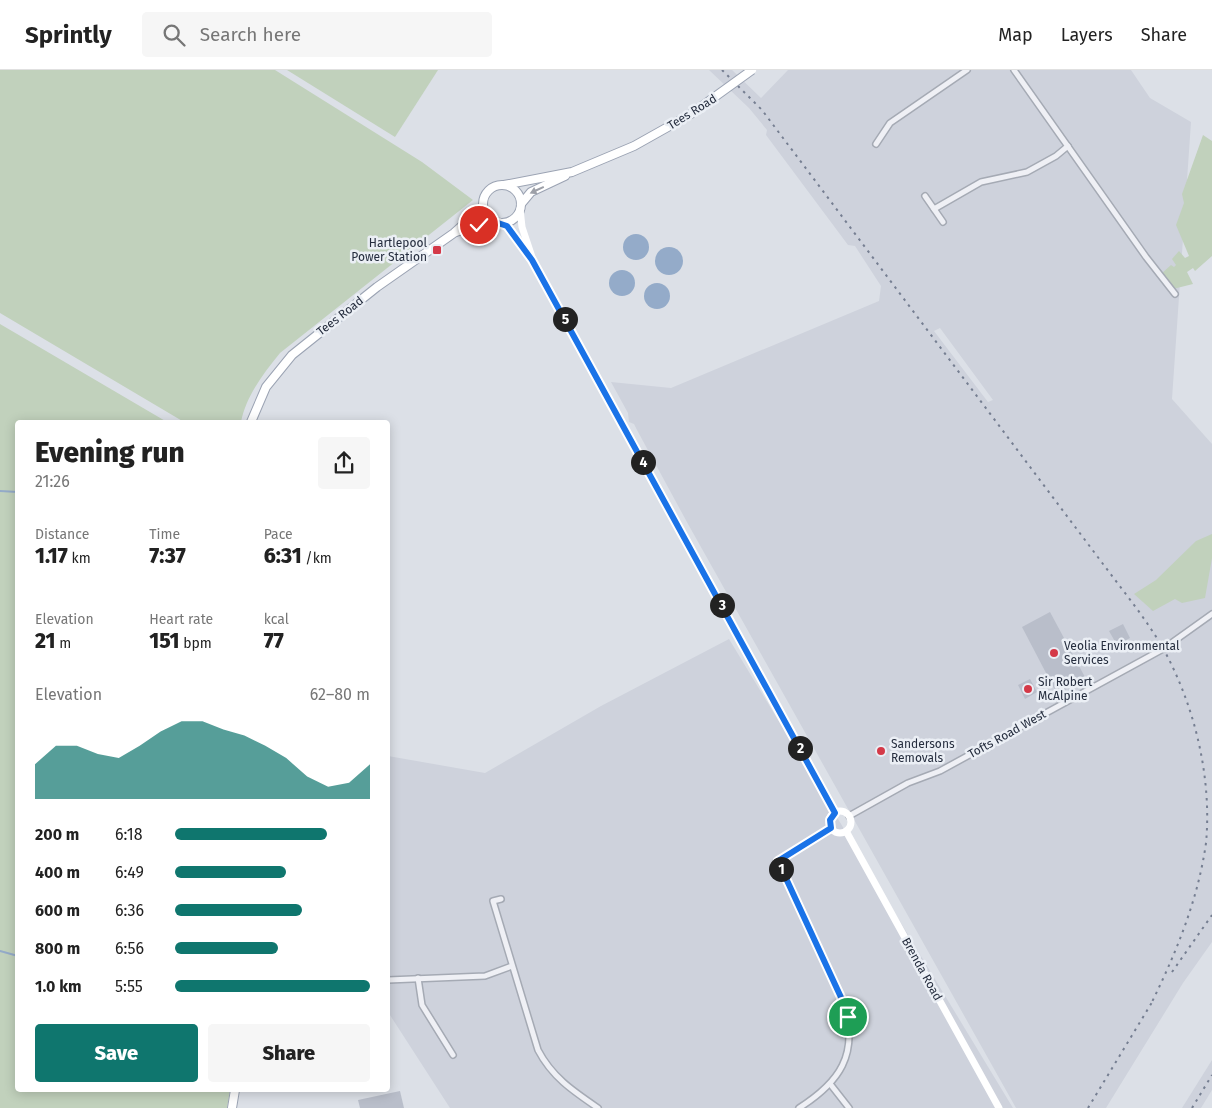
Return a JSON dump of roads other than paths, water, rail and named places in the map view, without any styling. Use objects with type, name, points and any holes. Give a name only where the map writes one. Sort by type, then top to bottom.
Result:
[{"type":"main road","name":"Tees Road","points":[[520,206],[531,192],[572,172],[634,146],[691,114],[752,70]]},
{"type":"main road","name":"Tees Road","points":[[504,185],[572,172]]},
{"type":"main road","points":[[532,260],[522,227],[517,193],[504,185],[489,190],[483,200],[485,214],[491,220],[500,223],[512,231],[532,260],[835,813]]},
{"type":"main road","points":[[500,223],[510,221],[516,216],[520,206]]},
{"type":"main road","name":"Tees Road","points":[[252,420],[266,387],[292,355],[392,276],[454,233],[483,207]]},
{"type":"main road","name":"Tees Road","points":[[454,233],[479,225],[500,223]]},
{"type":"main road","points":[[835,813],[846,813],[850,816],[850,826],[842,833],[831,828],[830,820],[835,813]]},
{"type":"main road","name":"Brenda Road","points":[[846,831],[999,1108]]},
{"type":"main road","points":[[232,1108],[235,1092]]},
{"type":"street","points":[[876,144],[890,123],[966,70]]},
{"type":"street","points":[[1014,70],[1146,257],[1175,294]]},
{"type":"street","points":[[934,209],[981,182],[1028,172],[1056,156],[1068,146]]},
{"type":"street","points":[[925,196],[943,222]]},
{"type":"street","name":"Tofts Road West","points":[[850,816],[908,784],[940,771],[1163,649],[1212,614]]},
{"type":"street","points":[[800,1108],[831,1085],[840,1070],[845,1058],[848,1042],[848,1017],[845,1006],[778,861],[831,828]]},
{"type":"street","points":[[501,899],[493,901],[533,1036],[543,1060],[549,1070],[562,1082],[598,1108]]},
{"type":"street","points":[[390,980],[485,976],[512,966]]},
{"type":"street","points":[[418,978],[422,1004],[453,1055]]},
{"type":"street","points":[[831,1085],[849,1108]]},
{"type":"water","points":[[636,234],[645,238],[649,247],[645,256],[636,260],[627,256],[623,247],[627,238]]},
{"type":"water","points":[[669,247],[679,251],[683,261],[679,271],[669,275],[659,271],[655,261],[659,251]]},
{"type":"water","points":[[622,270],[631,274],[635,283],[631,292],[622,296],[613,292],[609,283],[613,274]]},
{"type":"water","points":[[657,283],[666,287],[670,296],[666,305],[657,309],[648,305],[644,296],[648,287]]},
{"type":"waterway","points":[[0,491],[15,492]]},
{"type":"waterway","points":[[0,951],[15,955]]},
{"type":"railway","points":[[722,70],[762,110],[1135,606],[1164,650],[1175,672],[1192,719],[1204,768],[1207,818],[1206,843],[1192,906],[1169,965],[1151,1004]]},
{"type":"railway","points":[[1172,972],[1212,915]]},
{"type":"railway","points":[[1088,1108],[1154,999]]},
{"type":"railway","points":[[1192,1108],[1212,1075]]},
{"type":"place","name":"Hartlepool Power Station","points":[[437,250]]},
{"type":"place","name":"Veolia Environmental Services","points":[[1054,653]]},
{"type":"place","name":"Sir Robert McAlpine","points":[[1028,689]]},
{"type":"place","name":"Sandersons Removals","points":[[881,751]]}]
